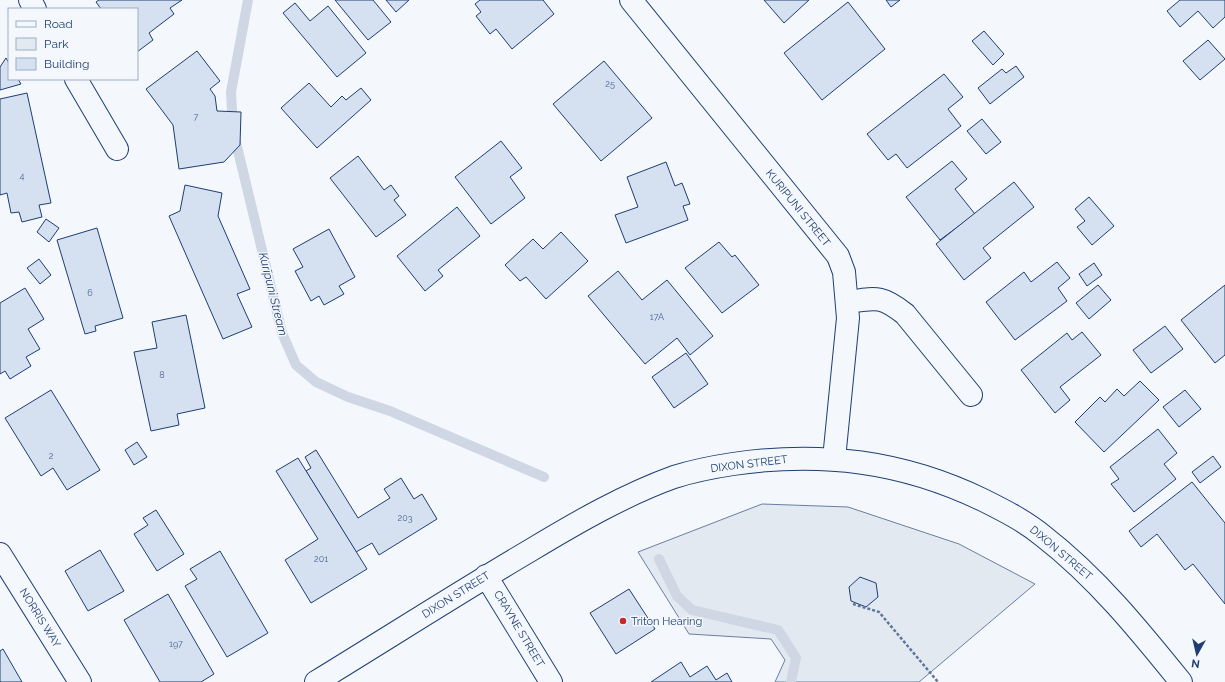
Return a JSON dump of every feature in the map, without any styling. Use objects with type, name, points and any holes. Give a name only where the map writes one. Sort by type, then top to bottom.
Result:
[{"type":"main road","name":"KURIPUNI STREET","points":[[631,0],[838,256],[844,272],[848,318],[834,459]]},
{"type":"main road","points":[[77,80],[117,149]]},
{"type":"main road","points":[[847,302],[878,298],[892,303],[905,314],[971,395]]},
{"type":"main road","name":"DIXON STREET","points":[[316,682],[486,576],[575,524],[643,490],[676,477],[709,468],[766,459],[834,459],[885,466],[929,476],[961,489],[1005,511],[1043,535],[1097,584],[1147,639],[1181,682]]},
{"type":"main road","name":"NORRIS WAY","points":[[0,554],[80,682]]},
{"type":"main road","name":"CRAYNE STREET","points":[[486,576],[551,682]]},
{"type":"path","points":[[853,604],[879,612],[938,682]]},
{"type":"green space","points":[[762,504],[848,507],[959,544],[1035,584],[919,682],[775,682],[785,660],[771,639],[689,634],[638,552]]},
{"type":"building","points":[[99,0],[182,0],[170,8],[174,14],[149,33],[153,40],[138,51],[138,8],[100,8],[96,2]]},
{"type":"building","points":[[335,0],[373,0],[391,22],[368,40]]},
{"type":"building","points":[[386,0],[409,0],[396,12]]},
{"type":"building","points":[[480,0],[543,0],[554,14],[512,49],[496,29],[490,34],[476,16],[481,12],[475,4]]},
{"type":"building","points":[[764,0],[809,0],[784,23]]},
{"type":"building","points":[[886,0],[900,0],[891,7]]},
{"type":"building","points":[[1180,0],[1225,0],[1225,17],[1213,28],[1198,11],[1180,27],[1167,11]]},
{"type":"building","points":[[848,2],[885,49],[822,100],[784,53]]},
{"type":"building","points":[[295,3],[310,21],[328,6],[366,53],[337,77],[283,13]]},
{"type":"building","points":[[984,31],[1004,54],[993,65],[972,41]]},
{"type":"building","points":[[1208,40],[1225,59],[1200,80],[1183,61]]},
{"type":"building","points":[[197,51],[220,81],[210,89],[215,96],[217,111],[241,112],[240,145],[224,162],[179,169],[173,125],[146,89]]},
{"type":"building","points":[[6,58],[8,61],[8,80],[19,80],[21,84],[0,90],[0,67]]},
{"type":"building","points":[[604,61],[652,118],[601,161],[553,104]]},
{"type":"building","points":[[1016,66],[1024,77],[990,104],[978,88],[1002,69],[1006,73]]},
{"type":"building","points":[[944,74],[963,97],[948,109],[961,126],[907,168],[896,154],[888,160],[867,134]]},
{"type":"building","points":[[309,83],[331,107],[342,96],[346,100],[361,88],[371,100],[317,148],[281,108]]},
{"type":"building","points":[[27,93],[51,203],[39,205],[42,217],[22,222],[19,212],[11,213],[7,193],[0,195],[0,99]]},
{"type":"building","points":[[982,119],[1001,142],[986,154],[967,131]]},
{"type":"building","points":[[501,141],[522,168],[510,177],[525,198],[491,224],[455,177]]},
{"type":"building","points":[[358,156],[384,190],[391,185],[399,196],[394,200],[406,215],[376,237],[330,178]]},
{"type":"building","points":[[952,161],[967,179],[955,189],[975,214],[940,240],[906,197]]},
{"type":"building","points":[[666,162],[675,186],[682,183],[690,204],[683,206],[688,220],[626,243],[615,215],[638,207],[627,177]]},
{"type":"building","points":[[1014,182],[1034,207],[983,248],[991,258],[964,280],[936,244]]},
{"type":"building","points":[[185,185],[222,193],[218,216],[250,289],[237,294],[252,327],[223,339],[169,216],[180,211]]},
{"type":"building","points":[[1089,197],[1114,226],[1092,245],[1077,227],[1085,221],[1075,209]]},
{"type":"building","points":[[457,207],[480,236],[438,270],[443,276],[425,291],[397,256]]},
{"type":"building","points":[[46,219],[59,228],[49,242],[37,232]]},
{"type":"building","points":[[97,228],[123,318],[95,326],[96,331],[85,334],[57,240]]},
{"type":"building","points":[[329,229],[355,277],[339,286],[344,294],[324,305],[319,296],[311,301],[295,271],[303,267],[293,249]]},
{"type":"building","points":[[561,232],[588,261],[546,299],[526,277],[520,281],[505,265],[533,239],[543,249]]},
{"type":"building","points":[[719,242],[732,257],[735,255],[759,285],[722,313],[685,268]]},
{"type":"building","points":[[39,259],[51,275],[40,284],[27,268]]},
{"type":"building","points":[[1057,262],[1070,278],[1058,288],[1067,301],[1015,340],[986,302],[1024,272],[1031,282]]},
{"type":"building","points":[[1094,263],[1102,275],[1087,286],[1079,274]]},
{"type":"building","points":[[618,271],[642,300],[667,280],[713,336],[690,355],[677,338],[645,364],[588,296]]},
{"type":"building","points":[[1098,285],[1111,300],[1089,319],[1076,303]]},
{"type":"building","points":[[1225,285],[1225,355],[1215,363],[1181,320]]},
{"type":"building","points":[[25,288],[44,319],[28,329],[40,349],[26,357],[31,366],[10,379],[5,371],[0,374],[0,303]]},
{"type":"building","points":[[186,315],[205,408],[177,414],[179,425],[151,431],[134,352],[157,348],[152,322]]},
{"type":"building","points":[[1165,326],[1183,349],[1151,373],[1133,350]]},
{"type":"building","points":[[1082,332],[1101,355],[1060,387],[1070,400],[1055,413],[1021,370],[1067,333],[1072,340]]},
{"type":"building","points":[[686,353],[708,384],[674,408],[652,377]]},
{"type":"building","points":[[1140,381],[1159,400],[1104,452],[1075,422],[1100,397],[1105,402],[1117,389],[1124,396]]},
{"type":"building","points":[[51,390],[100,470],[67,490],[53,468],[41,476],[5,418]]},
{"type":"building","points":[[1185,390],[1201,409],[1179,427],[1163,407]]},
{"type":"building","points":[[1158,429],[1177,453],[1164,464],[1176,479],[1134,512],[1111,484],[1119,479],[1110,467]]},
{"type":"building","points":[[137,442],[147,457],[134,465],[125,450]]},
{"type":"building","points":[[316,450],[358,518],[390,498],[384,489],[401,478],[414,499],[422,494],[437,519],[379,555],[372,543],[356,552],[306,471],[311,468],[305,457]]},
{"type":"building","points":[[1213,456],[1221,467],[1200,483],[1192,472]]},
{"type":"building","points":[[298,458],[367,569],[311,603],[285,560],[318,539],[276,471]]},
{"type":"building","points":[[1192,482],[1225,523],[1225,604],[1193,564],[1185,570],[1157,534],[1141,547],[1129,531]]},
{"type":"building","points":[[156,510],[184,554],[157,571],[134,534],[148,525],[143,518]]},
{"type":"building","points":[[100,550],[124,591],[88,611],[65,571]]},
{"type":"building","points":[[220,551],[268,633],[227,657],[185,586],[197,579],[190,569]]},
{"type":"building","points":[[860,577],[876,583],[878,597],[866,607],[851,601],[849,587]]},
{"type":"building","name":"Triton Hearing","points":[[629,589],[655,629],[616,654],[590,613]]},
{"type":"building","points":[[168,594],[214,674],[201,682],[160,682],[124,620]]},
{"type":"building","points":[[3,649],[22,682],[0,682],[0,651]]},
{"type":"building","points":[[681,662],[690,677],[707,666],[716,680],[727,673],[732,682],[651,682]]},
{"type":"waterway","name":"Kurīpuni Stream","points":[[248,0],[231,92],[233,130],[282,333],[296,365],[316,382],[348,397],[390,411],[544,477]]},
{"type":"waterway","name":"Kurīpuni Stream","points":[[659,559],[677,596],[692,610],[778,630],[796,658],[791,682]]},
{"type":"place","name":"Triton Hearing","points":[[623,621]]}]
